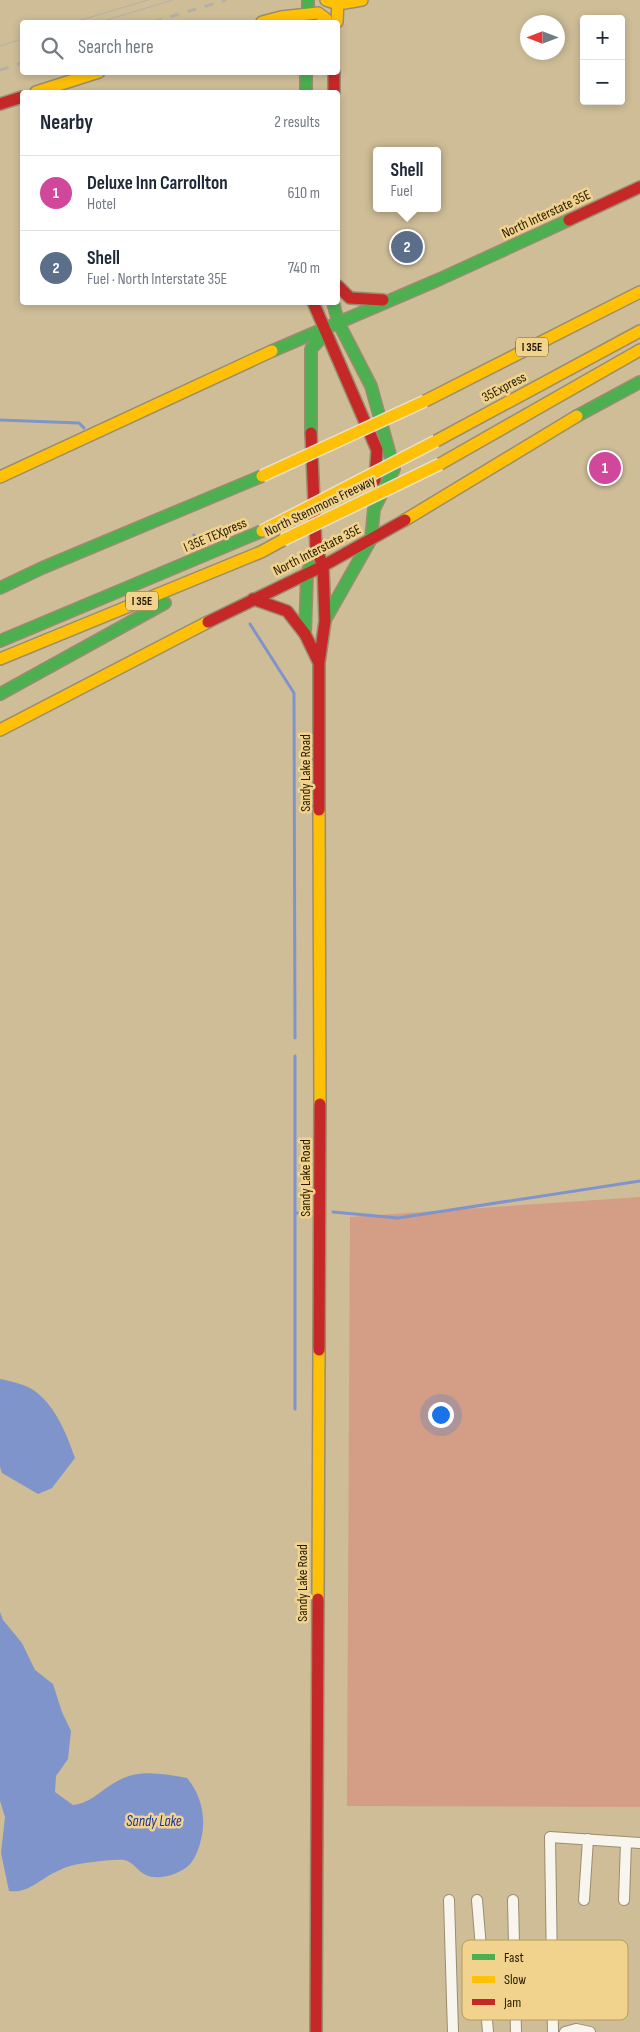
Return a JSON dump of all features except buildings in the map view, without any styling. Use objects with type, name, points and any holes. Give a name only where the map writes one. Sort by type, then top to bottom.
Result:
[{"type":"main road","points":[[308,0],[308,18]]},
{"type":"main road","points":[[326,0],[331,4],[362,0]]},
{"type":"main road","points":[[336,20],[338,2]]},
{"type":"main road","points":[[269,20],[280,17],[308,18],[318,13],[326,20]]},
{"type":"main road","points":[[42,90],[90,75]]},
{"type":"main road","points":[[306,75],[306,90]]},
{"type":"main road","points":[[327,75],[327,90]]},
{"type":"main road","points":[[334,75],[334,90]]},
{"type":"main road","points":[[0,104],[20,98]]},
{"type":"main road","name":"North Interstate 35E","points":[[0,477],[325,330],[338,322],[394,299],[640,188]]},
{"type":"main road","points":[[340,288],[350,298],[377,301],[394,299]]},
{"type":"main road","name":"I 35E","points":[[0,588],[42,568],[262,476],[425,402],[640,292]]},
{"type":"main road","points":[[315,305],[376,450],[371,539],[325,621]]},
{"type":"main road","points":[[334,305],[338,322],[371,386],[394,469],[374,509]]},
{"type":"main road","name":"Sandy Lake Road","points":[[316,2032],[320,1193],[319,662],[325,621],[323,566],[316,548],[311,473],[310,349],[325,330]]},
{"type":"main road","name":"35Express","points":[[436,441],[640,331]]},
{"type":"main road","name":"North Stemmons Freeway","points":[[0,659],[261,552],[440,464],[640,350]]},
{"type":"main road","name":"North Interstate 35E","points":[[0,730],[253,599],[323,566],[444,498],[588,410],[640,382]]},
{"type":"main road","name":"I 35E TEXpress","points":[[0,641],[262,531],[436,441]]},
{"type":"main road","points":[[305,634],[307,574],[316,548]]},
{"type":"main road","points":[[0,694],[167,601],[224,577],[261,552]]},
{"type":"main road","points":[[0,578],[42,568]]},
{"type":"main road","points":[[253,599],[287,611],[305,634],[319,662]]},
{"type":"street","points":[[552,1940],[550,1837],[640,1843]]},
{"type":"street","points":[[584,1900],[588,1839]]},
{"type":"street","points":[[624,1900],[626,1842]]},
{"type":"street","points":[[449,1900],[453,2032]]},
{"type":"street","points":[[477,1900],[480,1940]]},
{"type":"street","points":[[513,1900],[514,1940]]},
{"type":"street","points":[[565,2032],[576,2029],[590,2032]]},
{"type":"shaded area","points":[[640,1197],[640,1807],[347,1806],[350,1217]]},
{"type":"water","points":[[0,1379],[29,1387],[43,1398],[60,1422],[75,1458],[52,1488],[38,1494],[2,1473],[0,1467]]},
{"type":"water","name":"Sandy Lake","points":[[0,1612],[3,1620],[22,1643],[35,1670],[53,1684],[62,1712],[71,1731],[68,1759],[56,1776],[55,1792],[73,1805],[85,1802],[114,1783],[132,1775],[150,1773],[187,1778],[199,1797],[203,1827],[198,1850],[187,1867],[163,1877],[151,1877],[124,1860],[85,1863],[64,1868],[29,1888],[9,1891],[1,1853],[5,1817],[0,1801]]},
{"type":"waterway","points":[[0,420],[79,423],[84,428]]},
{"type":"waterway","points":[[194,535],[199,543]]},
{"type":"waterway","points":[[250,624],[294,693],[295,1038]]},
{"type":"waterway","points":[[295,1056],[295,1213]]},
{"type":"waterway","points":[[333,1212],[398,1218],[640,1181]]},
{"type":"waterway","points":[[295,1409],[295,1213],[298,1213]]},
{"type":"tram line","points":[[81,20],[148,0]]},
{"type":"tram line","points":[[107,20],[173,0]]},
{"type":"tram line","points":[[0,46],[20,40]]},
{"type":"railway","points":[[160,20],[226,0]]},
{"type":"railway","points":[[0,70],[20,64]]},
{"type":"traffic: fast","points":[[308,0],[308,20]]},
{"type":"traffic: fast","points":[[306,75],[306,90]]},
{"type":"traffic: fast","points":[[272,351],[440,279],[569,220]]},
{"type":"traffic: fast","points":[[325,620],[371,539],[374,509],[394,469],[371,386],[338,322],[334,305]]},
{"type":"traffic: fast","points":[[311,433],[311,349],[327,332]]},
{"type":"traffic: fast","points":[[577,416],[640,382]]},
{"type":"traffic: fast","points":[[0,588],[42,568],[262,476]]},
{"type":"traffic: fast","points":[[0,641],[262,531]]},
{"type":"traffic: fast","points":[[305,634],[307,574],[310,566]]},
{"type":"traffic: fast","points":[[0,694],[165,603]]},
{"type":"traffic: slow","points":[[326,0],[338,4],[362,0]]},
{"type":"traffic: slow","points":[[337,20],[338,0]]},
{"type":"traffic: slow","points":[[270,20],[318,13],[326,20]]},
{"type":"traffic: slow","points":[[42,90],[90,75]]},
{"type":"traffic: slow","points":[[425,401],[640,292]]},
{"type":"traffic: slow","points":[[436,441],[640,331]]},
{"type":"traffic: slow","points":[[440,464],[640,350]]},
{"type":"traffic: slow","points":[[0,477],[272,351]]},
{"type":"traffic: slow","points":[[262,476],[425,401]]},
{"type":"traffic: slow","points":[[405,520],[577,416]]},
{"type":"traffic: slow","points":[[262,531],[436,441]]},
{"type":"traffic: slow","points":[[283,540],[440,464]]},
{"type":"traffic: slow","points":[[0,659],[261,552],[283,540]]},
{"type":"traffic: slow","points":[[0,730],[208,622]]},
{"type":"traffic: slow","points":[[319,810],[320,1104]]},
{"type":"traffic: slow","points":[[318,1599],[319,1350]]},
{"type":"traffic: jam","points":[[334,75],[334,90]]},
{"type":"traffic: jam","points":[[0,104],[20,98]]},
{"type":"traffic: jam","points":[[569,220],[640,187]]},
{"type":"traffic: jam","points":[[340,288],[350,298],[383,300]]},
{"type":"traffic: jam","points":[[314,305],[377,450],[375,480]]},
{"type":"traffic: jam","points":[[311,433],[316,548],[323,566],[325,621],[319,663],[319,810]]},
{"type":"traffic: jam","points":[[208,622],[323,566],[405,520]]},
{"type":"traffic: jam","points":[[253,599],[287,611],[305,634],[319,663]]},
{"type":"traffic: jam","points":[[319,1350],[320,1104]]},
{"type":"traffic: jam","points":[[316,2032],[318,1599]]},
{"type":"place","name":"Shell","points":[[407,247]]},
{"type":"place","name":"Deluxe Inn Carrollton","points":[[605,468]]}]
